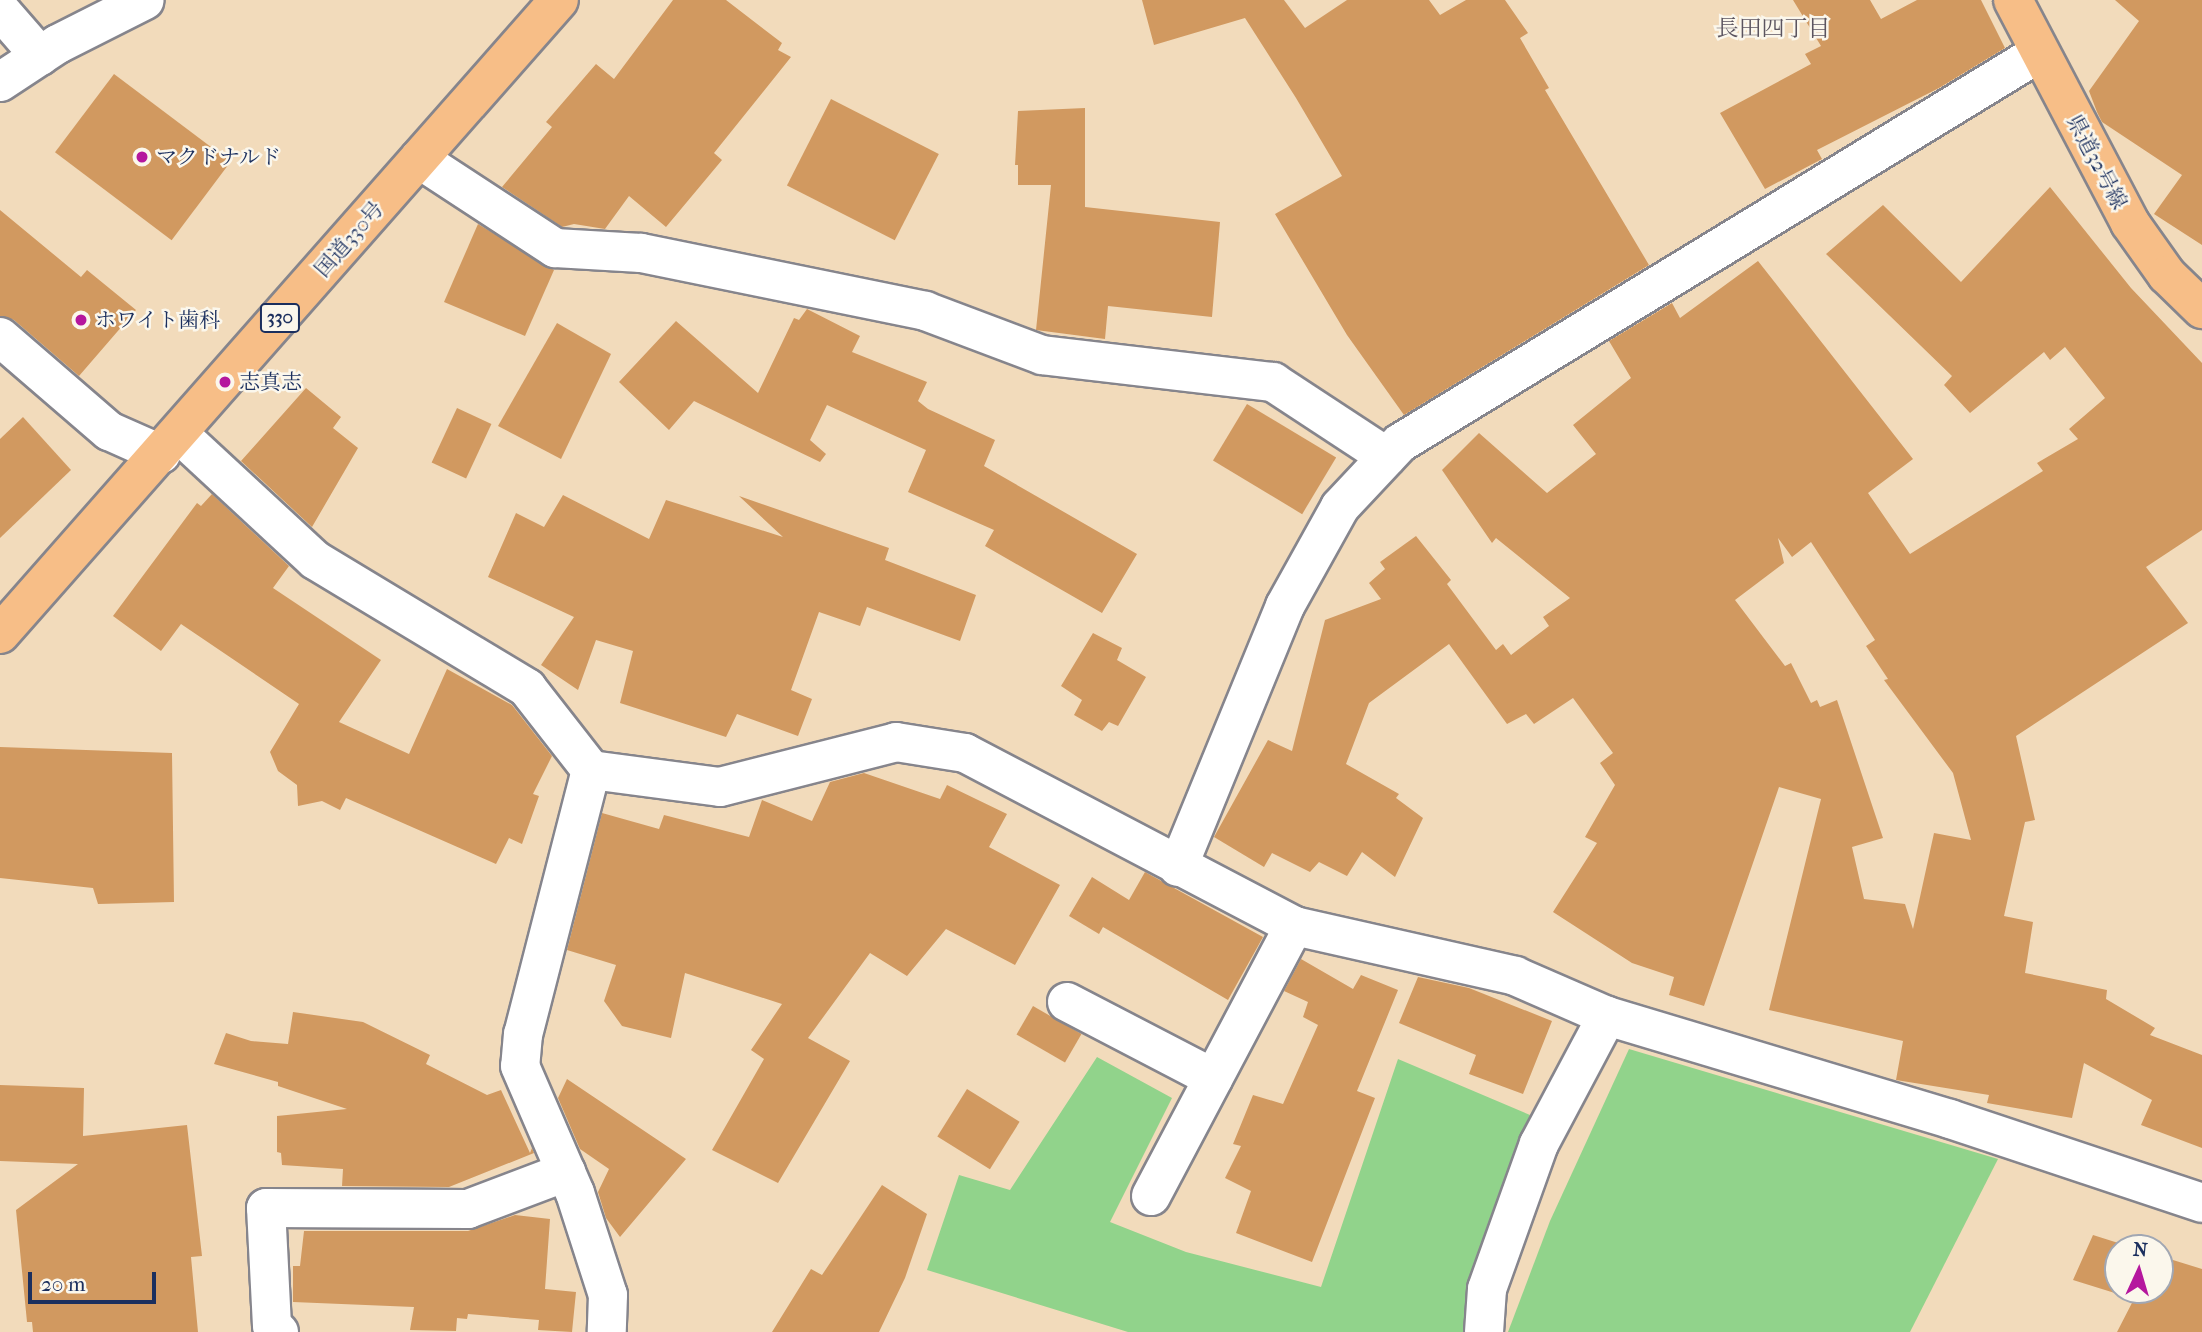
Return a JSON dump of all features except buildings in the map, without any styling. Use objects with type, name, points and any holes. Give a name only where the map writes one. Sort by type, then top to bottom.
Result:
[{"type":"main road","name":"国道330号","points":[[0,634],[559,0]]},
{"type":"main road","name":"県道32号線","points":[[2013,0],[2130,223],[2167,275],[2202,309]]},
{"type":"street","points":[[0,82],[40,56],[145,0]]},
{"type":"street","points":[[0,10],[40,56]]},
{"type":"street","points":[[1178,867],[1285,606],[1340,507],[1400,443],[2039,53]]},
{"type":"street","points":[[419,159],[555,248],[641,253],[925,311],[1042,355],[1273,382],[1387,457]]},
{"type":"street","points":[[0,337],[109,431],[170,444],[316,560],[527,688],[591,770],[720,787],[897,743],[965,753],[1027,782],[1178,867],[1294,926],[1515,976],[1607,1016],[1950,1119],[2202,1203]]},
{"type":"street","points":[[591,770],[523,1034],[520,1066],[566,1172],[608,1295],[607,1332]]},
{"type":"street","points":[[1151,1196],[1294,926]]},
{"type":"street","points":[[1067,1002],[1213,1078]]},
{"type":"street","points":[[1484,1332],[1487,1289],[1539,1143],[1607,1016]]},
{"type":"street","points":[[279,1332],[272,1325],[266,1208],[468,1209],[566,1172]]},
{"type":"green space","points":[[1629,1049],[1998,1159],[1910,1332],[1508,1332],[1550,1221]]},
{"type":"green space","points":[[1097,1057],[1172,1098],[1110,1222],[1186,1252],[1321,1287],[1398,1059],[1530,1115],[1466,1300],[1464,1332],[1128,1332],[927,1270],[959,1175],[1010,1190]]},
{"type":"place","name":"マクドナルド","points":[[142,157]]},
{"type":"place","name":"ホワイト歯科","points":[[81,320]]},
{"type":"place","name":"志真志","points":[[225,382]]},
{"type":"district","name":"長田四丁目","points":[[1773,29]]}]
